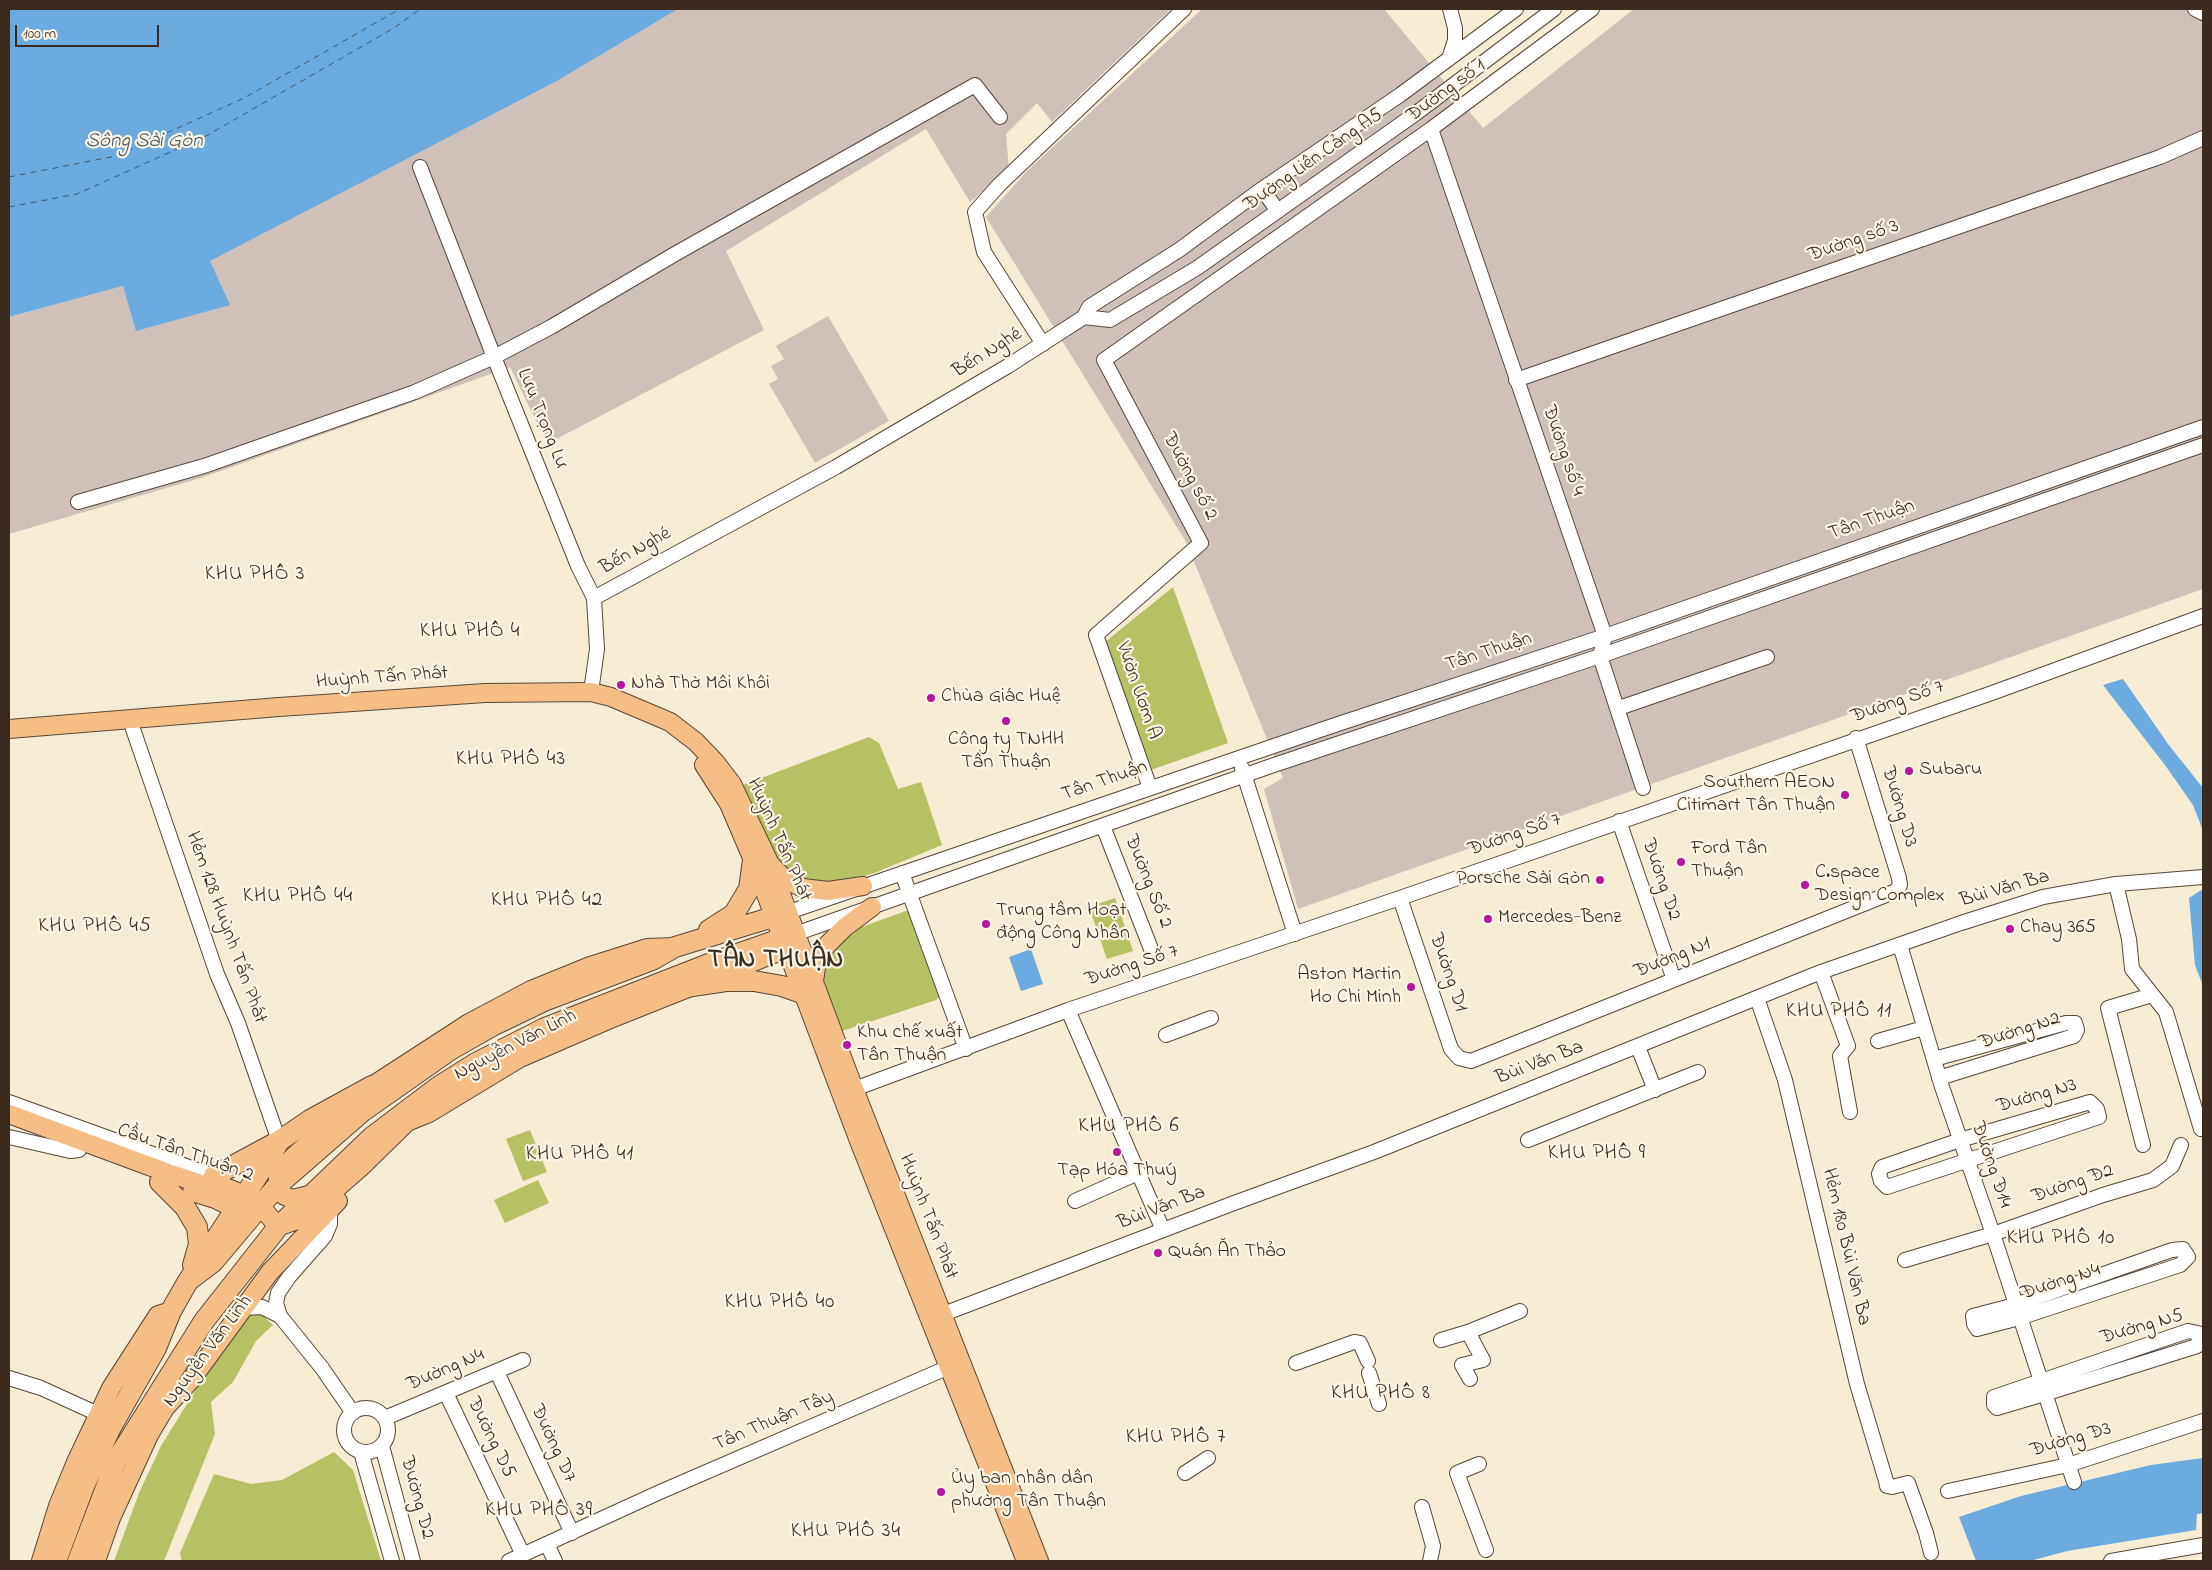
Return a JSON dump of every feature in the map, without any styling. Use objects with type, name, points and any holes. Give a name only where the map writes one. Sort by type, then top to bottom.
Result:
[{"type":"highway","points":[[684,944],[734,914],[749,889],[761,861]]},
{"type":"highway","name":"Nguyễn Văn Linh","points":[[248,1206],[278,1184],[364,1111],[441,1056],[494,1025],[544,1001],[652,960],[684,944],[780,915]]},
{"type":"highway","name":"Nguyễn Văn Linh","points":[[78,1561],[116,1461],[189,1344],[233,1281],[278,1227],[309,1195],[372,1137],[419,1100],[476,1063],[537,1032],[706,965],[788,940]]},
{"type":"highway","points":[[608,1020],[627,997],[698,984],[754,981],[809,988]]},
{"type":"highway","points":[[416,1057],[441,1056]]},
{"type":"highway","points":[[219,1181],[310,1120],[372,1086]]},
{"type":"highway","points":[[364,1111],[372,1086]]},
{"type":"highway","points":[[407,1122],[419,1100]]},
{"type":"highway","name":"Nguyễn Văn Linh","points":[[56,1561],[84,1486],[110,1429],[156,1348],[171,1311],[188,1281],[213,1262],[248,1206],[279,1141]]},
{"type":"highway","points":[[160,1182],[185,1207],[197,1227],[199,1244],[188,1281]]},
{"type":"main road","name":"Huỳnh Tấn Phát","points":[[9,729],[163,722],[279,707],[316,710],[485,693],[589,698],[649,722],[672,734],[690,749],[708,770],[761,861],[788,940],[809,988],[847,1091],[936,1316],[1039,1561]]},
{"type":"main road","name":"Huỳnh Tấn Phát","points":[[9,741],[133,729],[163,722]]},
{"type":"main road","points":[[761,861],[786,880],[803,888],[828,890],[863,886]]},
{"type":"main road","points":[[809,988],[817,961],[826,946],[845,927],[872,907]]},
{"type":"main road","name":"Nguyễn Văn Linh","points":[[96,1561],[112,1518],[146,1442],[166,1408],[191,1380],[270,1272],[360,1168],[407,1122],[429,1113],[520,1058],[698,984],[788,940]]},
{"type":"main road","name":"Nguyễn Văn Linh","points":[[278,1184],[278,1176],[293,1157],[372,1086],[469,1023],[539,987],[590,966],[647,948],[684,944]]},
{"type":"main road","name":"Cầu Tân Thuận 2","points":[[9,1114],[168,1173],[211,1186],[219,1181],[248,1206],[278,1227]]},
{"type":"main road","name":"Cầu Tân Thuận 2","points":[[9,1123],[160,1182],[215,1199],[248,1206]]},
{"type":"main road","points":[[338,1168],[360,1168]]},
{"type":"main road","points":[[278,1184],[283,1196],[292,1199],[309,1195]]},
{"type":"main road","name":"Nguyễn Văn Linh","points":[[189,1344],[210,1336],[268,1253],[275,1239],[278,1227],[303,1218],[330,1202]]},
{"type":"main road","name":"Nguyễn Văn Linh","points":[[41,1561],[58,1506],[111,1388],[158,1315],[171,1311]]},
{"type":"main road","name":"Huỳnh Tấn Phát","points":[[936,1316],[950,1367],[1026,1561]]},
{"type":"main road","points":[[166,1408],[168,1394],[210,1336],[229,1326]]},
{"type":"street","name":"Bến Nghé","points":[[594,598],[843,463],[1043,344],[984,252],[975,212],[998,185],[1184,9]]},
{"type":"street","points":[[1449,59],[1455,40],[1455,28],[1450,9]]},
{"type":"street","name":"Đường Liên Cảng A5","points":[[1043,344],[1084,317],[1089,307],[1179,250],[1262,189],[1400,95],[1516,9]]},
{"type":"street","name":"Đường Liên Cảng A5","points":[[1084,317],[1110,320],[1197,268],[1415,114],[1554,9]]},
{"type":"street","name":"Đường số 1","points":[[1104,360],[1431,129],[1592,9]]},
{"type":"street","points":[[2195,9],[2203,13]]},
{"type":"street","points":[[78,502],[213,463],[415,392],[494,357],[551,327],[675,254],[975,85],[1000,117]]},
{"type":"street","points":[[1400,95],[1415,114]]},
{"type":"street","name":"Đường số 4","points":[[1431,129],[1605,636]]},
{"type":"street","name":"Đường số 3","points":[[1516,380],[2160,157],[2203,138]]},
{"type":"street","name":"Lưu Trọng Lư","points":[[420,167],[578,566],[594,598],[597,649],[589,698]]},
{"type":"street","points":[[1262,189],[1278,212]]},
{"type":"street","name":"Đường số 2","points":[[1096,635],[1201,542],[1104,360]]},
{"type":"street","name":"Tân Thuận","points":[[780,915],[1238,758],[1605,636],[2203,427]]},
{"type":"street","name":"Tân Thuận","points":[[788,940],[872,907],[1173,801],[1600,656],[2203,445]]},
{"type":"street","points":[[1752,584],[1758,601]]},
{"type":"street","name":"Đường Số 7","points":[[847,1091],[1068,1010],[1400,898],[1856,738],[2000,690],[2203,616]]},
{"type":"street","name":"Vườn Ươm A","points":[[1096,635],[1150,788]]},
{"type":"street","points":[[1605,636],[1600,656],[1624,706],[1643,788]]},
{"type":"street","points":[[1624,706],[1767,657]]},
{"type":"street","name":"Hẻm 128 Huỳnh Tấn Phát","points":[[133,729],[217,974],[238,1023],[279,1141]]},
{"type":"street","name":"Đường D3","points":[[1856,738],[1899,878],[1899,887]]},
{"type":"street","points":[[1238,758],[1295,934]]},
{"type":"street","points":[[1167,783],[1173,801]]},
{"type":"street","name":"Đường D2","points":[[1619,821],[1674,980]]},
{"type":"street","name":"Đường Số 2","points":[[1103,826],[1154,954]]},
{"type":"street","points":[[902,873],[966,1048]]},
{"type":"street","name":"Bùi Văn Ba","points":[[936,1316],[1374,1152],[1821,972],[1961,923],[2043,897],[2116,884],[2203,877]]},
{"type":"street","points":[[2116,884],[2129,938],[2132,969],[2166,1012],[2201,1129]]},
{"type":"street","name":"Đường N1","points":[[1459,1058],[1471,1060],[1892,894],[1899,887]]},
{"type":"street","name":"Đường D1","points":[[1400,898],[1451,1049],[1459,1058]]},
{"type":"street","name":"Đường Đ14","points":[[1900,945],[1939,1078],[1993,1234],[2074,1482]]},
{"type":"street","points":[[1821,972],[1848,1046],[1840,1056],[1850,1112]]},
{"type":"street","points":[[2143,1145],[2108,1008],[2152,995]]},
{"type":"street","name":"Hẻm 180 Bùi Văn Ba","points":[[1757,998],[1785,1080],[1857,1384],[1886,1481],[1888,1486],[1892,1487],[1907,1483],[1926,1532],[1931,1553]]},
{"type":"street","points":[[1068,1010],[1163,1230]]},
{"type":"street","points":[[1166,1035],[1211,1018]]},
{"type":"street","name":"Đường N2","points":[[1934,1059],[2066,1023],[2075,1023],[2077,1030],[2074,1036],[1939,1078]]},
{"type":"street","points":[[1878,1041],[1924,1028]]},
{"type":"street","points":[[1638,1047],[1655,1090]]},
{"type":"street","points":[[1528,1140],[1698,1072]]},
{"type":"street","points":[[9,1102],[219,1181]]},
{"type":"street","name":"Đường N3","points":[[1960,1140],[2090,1102],[2097,1109],[2098,1117],[1967,1161]]},
{"type":"street","name":"Cầu Tân Thuận 2","points":[[9,1137],[70,1151],[79,1150]]},
{"type":"street","points":[[1960,1140],[1882,1167],[1878,1174],[1881,1181],[1887,1187],[1967,1161]]},
{"type":"street","name":"Đường Đ2","points":[[1905,1260],[1993,1234],[2103,1194],[2153,1180],[2172,1166],[2181,1145]]},
{"type":"street","points":[[1075,1201],[1138,1173]]},
{"type":"street","points":[[330,1202],[330,1224],[325,1236],[289,1277],[278,1293],[276,1303],[280,1316],[322,1368],[353,1413]]},
{"type":"street","name":"Đường N4","points":[[2183,1249],[2188,1257],[2180,1265],[2017,1311],[2172,1250],[2183,1249]]},
{"type":"street","points":[[243,1308],[262,1307],[280,1316]]},
{"type":"street","points":[[1441,1340],[1468,1332],[1520,1311]]},
{"type":"street","name":"Đường N5","points":[[2188,1331],[2198,1333],[2200,1336],[2197,1346],[2042,1388],[2188,1331]]},
{"type":"street","points":[[1468,1332],[1483,1360],[1462,1365],[1470,1379]]},
{"type":"street","points":[[1296,1363],[1354,1342],[1360,1343],[1379,1404]]},
{"type":"street","name":"Đường N4","points":[[385,1418],[523,1360]]},
{"type":"street","name":"Tân Thuận Tây","points":[[572,1533],[950,1367]]},
{"type":"street","name":"Đường D7","points":[[497,1372],[572,1533]]},
{"type":"street","points":[[9,1378],[42,1388],[98,1414]]},
{"type":"street","name":"Đường D5","points":[[446,1393],[523,1555]]},
{"type":"street","points":[[367,1408],[377,1411],[385,1418],[388,1433],[382,1446],[372,1451],[361,1452],[348,1442],[344,1432],[346,1422],[353,1413],[367,1408]]},
{"type":"street","name":"Đường Đ3","points":[[1948,1491],[2068,1465],[2203,1421]]},
{"type":"street","name":"Đường D2","points":[[382,1446],[412,1561]]},
{"type":"street","name":"Đường D2","points":[[361,1452],[392,1561]]},
{"type":"street","points":[[1185,1473],[1208,1458]]},
{"type":"street","points":[[1478,1464],[1457,1473],[1486,1550]]},
{"type":"street","points":[[1422,1507],[1433,1546],[1435,1561]]},
{"type":"street","points":[[509,1561],[572,1533]]},
{"type":"street","points":[[547,1544],[555,1561]]},
{"type":"street","points":[[2111,1561],[2197,1546],[2194,1561]]},
{"type":"shaded area","points":[[678,9],[1171,9],[1052,122],[1037,103],[1006,134],[1009,170],[970,202],[926,129],[726,251],[764,330],[547,444],[510,367],[204,477],[9,534],[9,317],[123,286],[229,305],[209,261],[557,81]]},
{"type":"shaded area","points":[[1202,9],[1384,9],[1483,128],[1634,9],[2203,9],[2203,589],[1298,909],[1264,789],[1283,778],[1186,542],[986,217],[1027,171]]},
{"type":"shaded area","points":[[828,316],[889,421],[815,463],[769,384],[778,379],[771,366],[784,359],[776,346]]},
{"type":"green space","points":[[1173,587],[1228,743],[1148,771],[1105,642]]},
{"type":"green space","points":[[869,737],[879,743],[898,789],[921,782],[942,845],[877,872],[839,884],[794,880],[772,858],[743,785]]},
{"type":"green space","points":[[1115,898],[1133,951],[1107,959],[1089,907]]},
{"type":"green space","points":[[911,909],[943,994],[936,1000],[842,1031],[818,975],[819,964],[848,932]]},
{"type":"green space","points":[[530,1130],[547,1172],[523,1181],[506,1139]]},
{"type":"green space","points":[[538,1180],[549,1203],[505,1223],[494,1200]]},
{"type":"green space","points":[[251,1304],[273,1325],[256,1341],[233,1382],[211,1402],[215,1434],[164,1561],[114,1561],[139,1493],[161,1446],[227,1339]]},
{"type":"green space","points":[[334,1452],[353,1470],[381,1561],[183,1561],[181,1559],[180,1553],[214,1474],[251,1484],[282,1480]]},
{"type":"water","name":"Sông Sài Gòn","points":[[9,9],[678,9],[557,81],[210,261],[230,305],[136,331],[123,286],[9,317]]},
{"type":"water","points":[[2123,679],[2168,744],[2203,788],[2203,831],[2193,805],[2165,765],[2103,685]]},
{"type":"water","points":[[2203,889],[2203,986],[2195,965],[2189,898]]},
{"type":"water","points":[[1031,949],[1043,984],[1021,991],[1009,957]]},
{"type":"water","points":[[2203,1458],[2203,1513],[2197,1514],[2196,1530],[2067,1551],[2030,1561],[1976,1561],[1959,1517],[2021,1496],[2151,1465]]},
{"type":"ferry route","points":[[9,177],[116,156],[244,98],[400,9]]},
{"type":"ferry route","points":[[9,207],[77,194],[206,136],[394,28],[420,9]]},
{"type":"place","name":"Nhà Thờ Môi Khôi","points":[[621,685]]},
{"type":"place","name":"Chùa Giác Huệ","points":[[931,698]]},
{"type":"place","name":"Công ty TNHH Tân Thuận","points":[[1006,721]]},
{"type":"place","name":"Subaru","points":[[1909,771]]},
{"type":"place","name":"Southern AEON Citimart Tân Thuận","points":[[1845,795]]},
{"type":"place","name":"Ford Tân Thuận","points":[[1681,862]]},
{"type":"place","name":"Porsche Sài Gòn","points":[[1600,880]]},
{"type":"place","name":"C.space Design Complex","points":[[1805,885]]},
{"type":"place","name":"Mercedes-Benz","points":[[1488,919]]},
{"type":"place","name":"Trung tâm Hoạt động Công Nhân","points":[[986,924]]},
{"type":"place","name":"Chay 365","points":[[2010,929]]},
{"type":"place","name":"Aston Martin Ho Chi Minh","points":[[1411,987]]},
{"type":"place","name":"Khu chế xuất Tân Thuận","points":[[847,1045]]},
{"type":"place","name":"Tạp Hóa Thuý","points":[[1117,1152]]},
{"type":"place","name":"Quán Ăn Thảo","points":[[1158,1253]]},
{"type":"place","name":"Ủy ban nhân dân phường Tân Thuận","points":[[941,1492]]},
{"type":"district","name":"KHU PHỐ 3","points":[[255,576]]},
{"type":"district","name":"KHU PHỐ 4","points":[[470,633]]},
{"type":"district","name":"KHU PHỐ 43","points":[[511,761]]},
{"type":"district","name":"KHU PHỐ 44","points":[[298,898]]},
{"type":"district","name":"KHU PHỐ 42","points":[[547,902]]},
{"type":"district","name":"KHU PHỐ 45","points":[[95,928]]},
{"type":"district","name":"TÂN THUẬN","points":[[776,962]]},
{"type":"district","name":"KHU PHỐ 11","points":[[1839,1013]]},
{"type":"district","name":"KHU PHỐ 6","points":[[1129,1128]]},
{"type":"district","name":"KHU PHỐ 9","points":[[1597,1155]]},
{"type":"district","name":"KHU PHỐ 41","points":[[580,1156]]},
{"type":"district","name":"KHU PHỐ 10","points":[[2061,1240]]},
{"type":"district","name":"KHU PHỐ 40","points":[[780,1304]]},
{"type":"district","name":"KHU PHỐ 8","points":[[1381,1395]]},
{"type":"district","name":"KHU PHỐ 7","points":[[1176,1439]]},
{"type":"district","name":"KHU PHỐ 39","points":[[539,1512]]},
{"type":"district","name":"KHU PHỐ 34","points":[[846,1533]]}]
